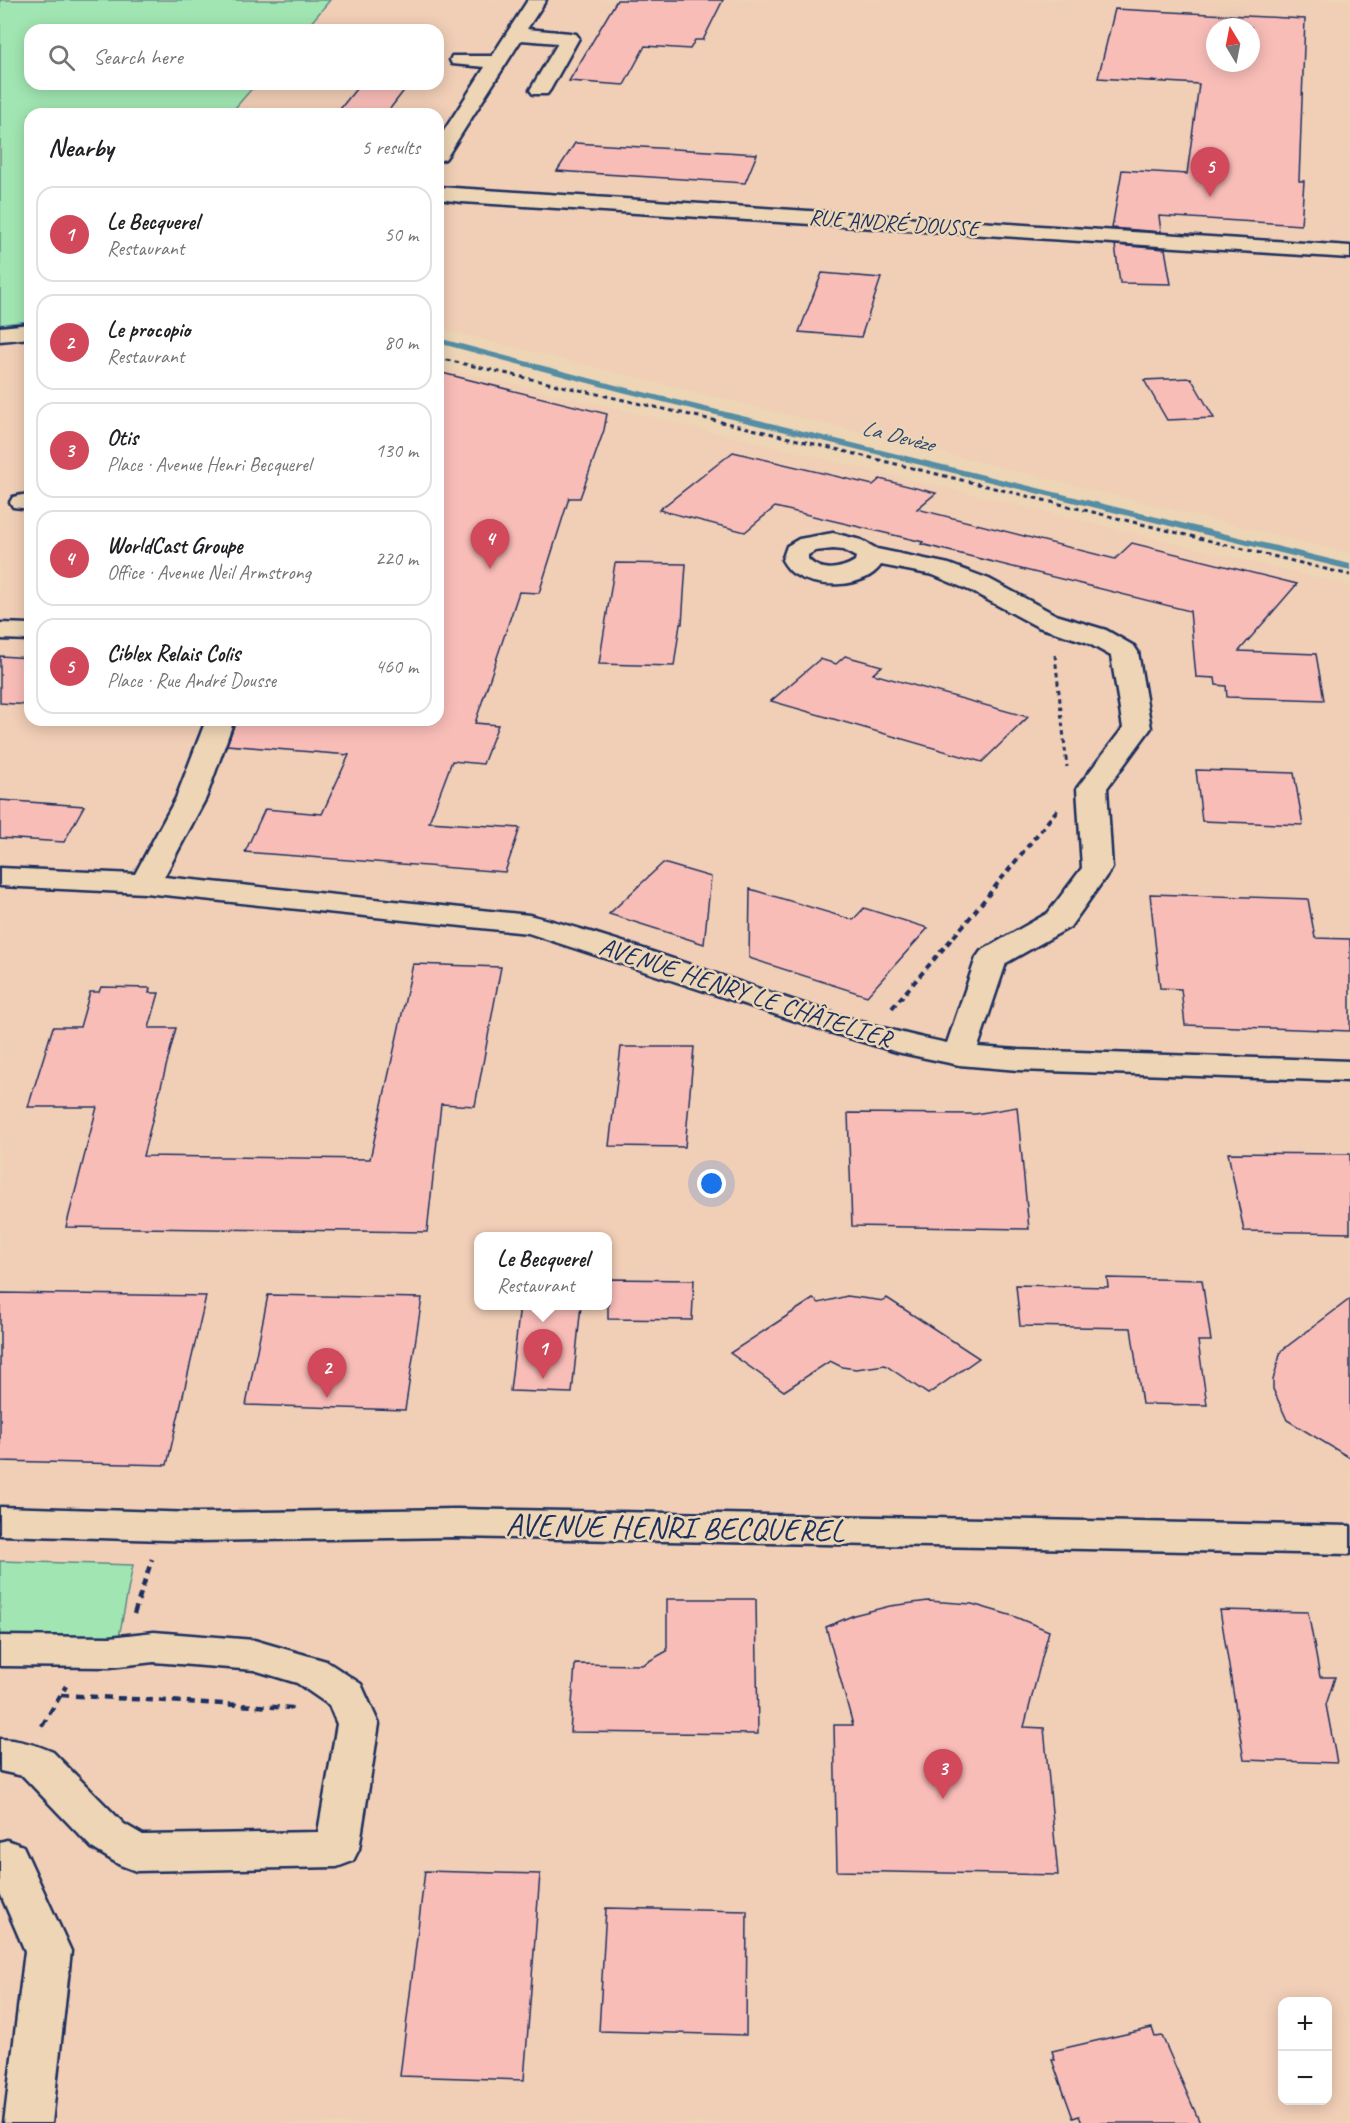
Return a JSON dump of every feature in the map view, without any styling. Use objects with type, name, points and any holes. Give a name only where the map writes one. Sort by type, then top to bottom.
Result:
[{"type":"street","points":[[444,146],[537,0]]},
{"type":"street","points":[[515,34],[570,38],[540,90]]},
{"type":"street","points":[[459,60],[497,62]]},
{"type":"street","name":"RUE ANDRÉ DOUSSE","points":[[444,194],[1350,252]]},
{"type":"street","points":[[0,334],[24,332]]},
{"type":"street","points":[[869,555],[940,569],[980,585],[1051,622],[1096,636],[1124,652],[1137,728],[1092,788],[1097,868],[1059,920],[992,958],[959,1055]]},
{"type":"street","points":[[0,631],[24,632]]},
{"type":"street","points":[[145,884],[191,798],[218,726]]},
{"type":"street","name":"AVENUE HENRY LE CHÂTELIER","points":[[0,878],[145,884],[529,924],[869,1034],[959,1055],[1018,1060],[1350,1071]]},
{"type":"street","name":"AVENUE HENRI BECQUEREL","points":[[0,1521],[197,1527],[457,1523],[1350,1540]]},
{"type":"street","points":[[0,1651],[98,1652],[154,1647],[254,1655],[311,1672],[346,1695],[358,1724],[337,1849],[136,1852],[108,1836],[38,1764],[12,1756]]},
{"type":"street","points":[[0,1860],[7,1858],[48,1951],[28,2123]]},
{"type":"path","points":[[444,359],[772,433],[1350,576]]},
{"type":"path","points":[[1051,622],[1068,771]]},
{"type":"path","points":[[869,1034],[968,920],[1036,838],[1063,801]]},
{"type":"path","points":[[12,1756],[98,1652],[128,1634],[163,1525]]},
{"type":"path","points":[[61,1695],[352,1711]]},
{"type":"shaded area","points":[[330,0],[1350,0],[1350,553],[444,329],[444,108],[235,108],[251,90],[444,90],[444,24],[310,24]]},
{"type":"shaded area","points":[[24,338],[24,726],[444,726],[444,367],[1350,586],[1350,2123],[0,2123],[0,341]]},
{"type":"green space","points":[[0,0],[330,0],[310,24],[24,24],[24,90],[251,90],[235,108],[24,108],[24,324],[0,327]]},
{"type":"green space","points":[[0,1561],[133,1565],[119,1637],[0,1637]]},
{"type":"building","points":[[617,0],[723,0],[703,40],[695,40],[690,49],[645,46],[624,85],[569,81]]},
{"type":"building","points":[[1115,9],[1305,19],[1299,181],[1304,181],[1301,225],[1159,216],[1161,232],[1112,228],[1122,170],[1187,174],[1199,84],[1098,78]]},
{"type":"building","points":[[355,90],[404,90],[391,108],[341,108]]},
{"type":"building","points":[[575,143],[757,154],[745,183],[557,171]]},
{"type":"building","points":[[1115,245],[1165,249],[1171,284],[1120,283]]},
{"type":"building","points":[[822,273],[881,278],[861,337],[799,332]]},
{"type":"building","points":[[444,373],[607,414],[604,430],[580,498],[569,498],[539,593],[519,592],[475,723],[498,725],[483,764],[452,761],[429,822],[520,828],[505,872],[245,852],[265,809],[322,814],[349,755],[227,745],[234,726],[444,726]]},
{"type":"building","points":[[1191,378],[1214,418],[1167,420],[1144,380]]},
{"type":"building","points":[[733,452],[873,485],[880,479],[936,493],[917,509],[1115,559],[1132,543],[1297,584],[1239,651],[1316,654],[1324,700],[1227,697],[1226,686],[1216,685],[1215,678],[1196,677],[1190,611],[921,544],[923,542],[775,507],[745,532],[659,510]]},
{"type":"building","points":[[615,563],[686,564],[682,624],[680,624],[674,666],[599,664]]},
{"type":"building","points":[[0,656],[24,658],[24,705],[0,703]]},
{"type":"building","points":[[845,656],[882,666],[873,674],[1028,717],[982,762],[771,701],[820,659],[836,664]]},
{"type":"building","points":[[1196,770],[1294,773],[1303,825],[1202,821]]},
{"type":"building","points":[[0,800],[84,806],[64,842],[0,838]]},
{"type":"building","points":[[663,863],[711,877],[704,944],[609,914]]},
{"type":"building","points":[[750,889],[853,920],[864,908],[928,928],[867,996],[749,958]]},
{"type":"building","points":[[1150,894],[1308,899],[1315,938],[1350,939],[1350,1031],[1185,1025],[1181,989],[1160,988]]},
{"type":"building","points":[[413,964],[501,967],[475,1106],[441,1104],[427,1232],[66,1227],[97,1107],[28,1107],[53,1027],[80,1027],[90,992],[99,992],[101,987],[150,988],[149,993],[159,993],[149,1028],[176,1028],[143,1156],[370,1159]]},
{"type":"building","points":[[621,1047],[694,1047],[685,1147],[609,1146]]},
{"type":"building","points":[[1017,1107],[1029,1229],[852,1226],[848,1113],[975,1114]]},
{"type":"building","points":[[1228,1153],[1350,1154],[1350,1233],[1244,1231]]},
{"type":"building","points":[[1107,1278],[1202,1280],[1211,1341],[1198,1341],[1207,1405],[1142,1404],[1131,1328],[1020,1326],[1016,1285],[1108,1287]]},
{"type":"building","points":[[612,1279],[694,1280],[692,1320],[608,1319],[608,1310],[612,1310]]},
{"type":"building","points":[[0,1293],[206,1296],[167,1465],[0,1461]]},
{"type":"building","points":[[268,1295],[422,1298],[405,1410],[246,1405]]},
{"type":"building","points":[[847,1296],[884,1301],[887,1298],[979,1358],[928,1394],[885,1365],[856,1369],[842,1367],[830,1361],[784,1391],[730,1353],[813,1299],[819,1303]]},
{"type":"building","points":[[1350,1299],[1350,1458],[1287,1420],[1273,1389],[1273,1380],[1281,1351]]},
{"type":"building","points":[[519,1310],[580,1310],[572,1393],[510,1391]]},
{"type":"building","points":[[667,1599],[756,1599],[758,1734],[570,1732],[575,1664],[642,1665],[667,1651]]},
{"type":"building","points":[[928,1601],[972,1604],[1013,1616],[1049,1631],[1024,1727],[1044,1728],[1058,1875],[837,1871],[834,1725],[853,1725],[826,1627],[854,1615],[890,1606]]},
{"type":"building","points":[[1220,1610],[1308,1612],[1320,1677],[1335,1677],[1326,1705],[1337,1763],[1244,1760]]},
{"type":"building","points":[[425,1871],[540,1874],[524,2080],[400,2076]]},
{"type":"building","points":[[606,1908],[747,1911],[746,2035],[599,2031]]},
{"type":"building","points":[[1152,2028],[1155,2037],[1162,2036],[1200,2123],[1082,2123],[1079,2116],[1073,2118],[1052,2060],[1055,2060],[1052,2051]]},
{"type":"waterway","name":"La Devèze","points":[[0,326],[24,323]]},
{"type":"waterway","name":"La Devèze","points":[[444,342],[625,390],[1350,567]]},
{"type":"place","name":"Ciblex Relais Colis","points":[[1210,197]]},
{"type":"place","name":"WorldCast Groupe","points":[[490,569]]},
{"type":"place","name":"Le Becquerel","points":[[543,1379]]},
{"type":"place","name":"Le procopio","points":[[327,1398]]},
{"type":"place","name":"Otis","points":[[943,1799]]}]
